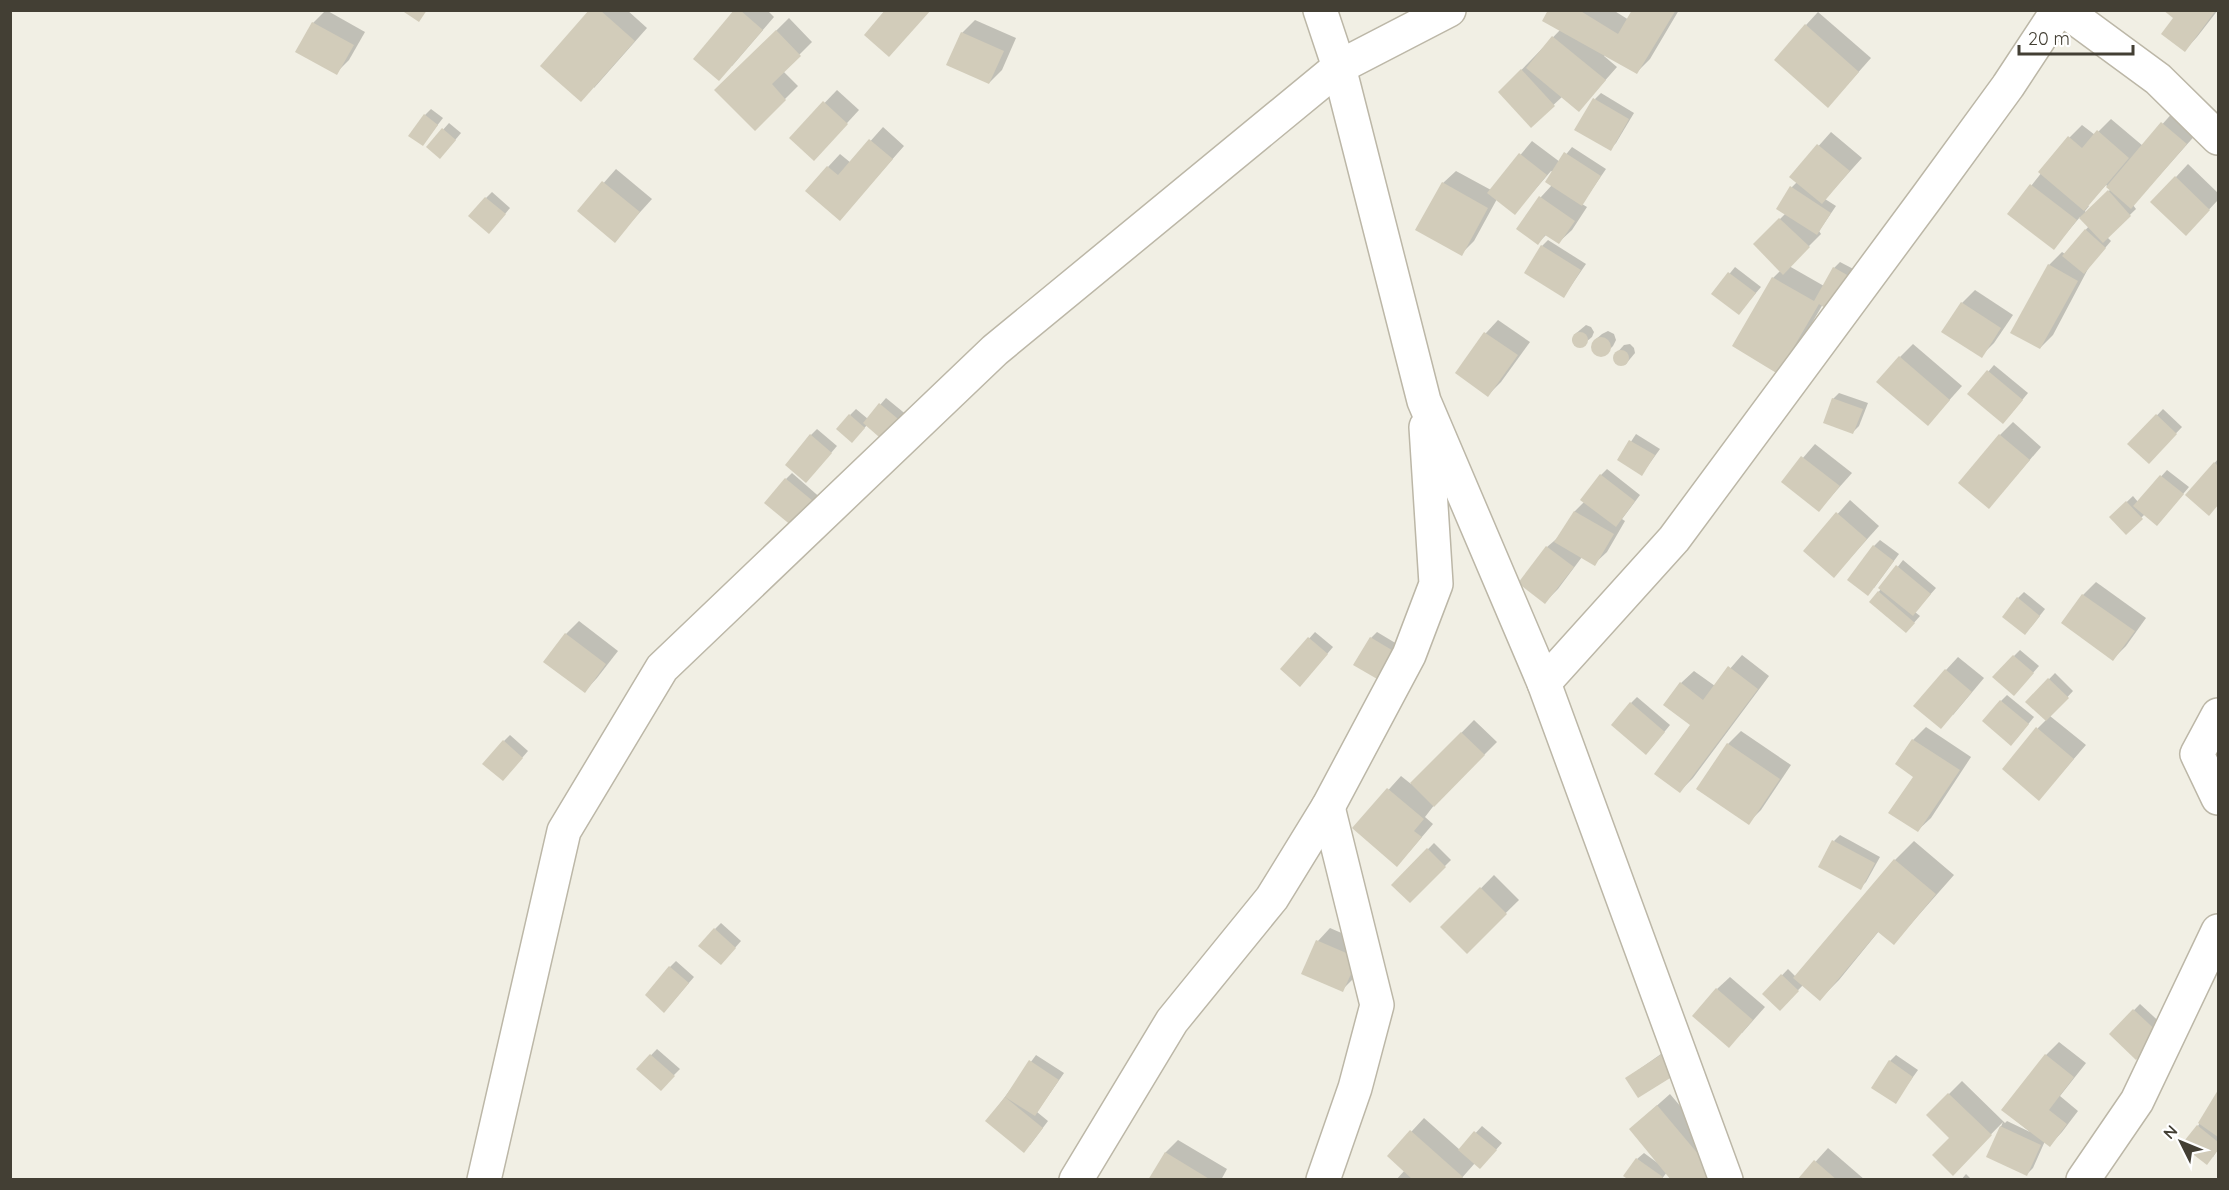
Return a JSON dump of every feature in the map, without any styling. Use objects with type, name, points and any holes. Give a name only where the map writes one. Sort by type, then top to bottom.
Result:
[{"type":"street","points":[[1320,10],[1339,67],[1424,401],[1544,682],[1726,1179]]},
{"type":"street","points":[[484,1179],[564,831],[662,668],[995,350],[1339,67],[1449,10]]},
{"type":"street","points":[[1544,682],[1674,539],[2008,86],[2058,10]]},
{"type":"street","points":[[2064,10],[2158,79],[2218,138]]},
{"type":"street","points":[[1076,1179],[1172,1021],[1272,898],[1328,807],[1409,655],[1436,584],[1424,401]]},
{"type":"street","points":[[2218,715],[2197,754],[2218,798]]},
{"type":"street","points":[[1323,1179],[1355,1088],[1377,1005],[1328,807]]},
{"type":"street","points":[[2083,1179],[2137,1101],[2218,931]]},
{"type":"building","points":[[401,10],[427,10],[419,22]]},
{"type":"building","points":[[589,10],[600,10],[635,41],[581,102],[540,66]]},
{"type":"building","points":[[734,10],[740,10],[763,30],[719,81],[693,59]]},
{"type":"building","points":[[885,10],[931,10],[889,57],[864,35]]},
{"type":"building","points":[[1548,10],[1579,10],[1618,34],[1632,10],[1676,10],[1637,74],[1542,21]]},
{"type":"building","points":[[2163,10],[2216,10],[2185,52],[2161,34],[2173,18]]},
{"type":"building","points":[[312,22],[354,45],[337,75],[295,52]]},
{"type":"building","points":[[1805,24],[1859,72],[1828,108],[1774,60]]},
{"type":"building","points":[[776,30],[801,56],[772,84],[786,100],[755,131],[714,90]]},
{"type":"building","points":[[961,32],[1004,51],[989,84],[946,65]]},
{"type":"building","points":[[1552,36],[1606,80],[1579,112],[1526,68]]},
{"type":"building","points":[[1521,69],[1555,106],[1531,128],[1498,92]]},
{"type":"building","points":[[1593,98],[1629,119],[1611,151],[1574,130]]},
{"type":"building","points":[[823,101],[848,124],[814,161],[789,138]]},
{"type":"building","points":[[424,114],[438,125],[423,146],[408,136]]},
{"type":"building","points":[[2161,122],[2187,144],[2131,209],[2106,187]]},
{"type":"building","points":[[442,128],[456,140],[440,159],[426,147]]},
{"type":"building","points":[[2097,130],[2129,158],[2084,211],[2038,172],[2068,136],[2082,148]]},
{"type":"building","points":[[869,139],[893,159],[840,221],[805,191],[827,166],[838,175]]},
{"type":"building","points":[[1817,144],[1850,171],[1822,204],[1789,177]]},
{"type":"building","points":[[1564,152],[1601,176],[1582,206],[1545,182]]},
{"type":"building","points":[[1519,153],[1547,175],[1515,215],[1487,193]]},
{"type":"building","points":[[2175,176],[2210,210],[2186,236],[2150,202]]},
{"type":"building","points":[[602,181],[640,212],[615,243],[577,211]]},
{"type":"building","points":[[1442,182],[1488,208],[1462,256],[1415,230]]},
{"type":"building","points":[[2030,184],[2077,220],[2054,250],[2007,214]]},
{"type":"building","points":[[1790,186],[1831,213],[1817,235],[1776,209]]},
{"type":"building","points":[[2108,190],[2131,216],[2103,243],[2079,218]]},
{"type":"building","points":[[1539,196],[1575,221],[1559,244],[1545,235],[1538,245],[1516,229]]},
{"type":"building","points":[[485,197],[506,214],[489,234],[468,216]]},
{"type":"building","points":[[1779,218],[1810,247],[1783,275],[1753,244]]},
{"type":"building","points":[[2085,229],[2106,248],[2084,274],[2062,256]]},
{"type":"building","points":[[1541,245],[1581,270],[1564,298],[1524,273]]},
{"type":"building","points":[[2048,264],[2078,281],[2040,349],[2010,333]]},
{"type":"building","points":[[1833,267],[1856,280],[1836,315],[1819,304],[1778,374],[1732,346],[1772,277],[1814,301]]},
{"type":"building","points":[[1728,272],[1756,293],[1739,315],[1711,294]]},
{"type":"building","points":[[1961,302],[2001,328],[1982,358],[1941,332]]},
{"type":"building","points":[[1484,332],[1518,355],[1488,397],[1455,373]]},
{"type":"building","points":[[1577,332],[1583,332],[1588,340],[1586,346],[1577,348],[1572,343],[1572,337]]},
{"type":"building","points":[[1601,337],[1608,340],[1611,347],[1608,354],[1601,357],[1594,354],[1591,347],[1594,340]]},
{"type":"building","points":[[1618,350],[1624,350],[1629,358],[1627,364],[1618,366],[1613,361],[1613,355]]},
{"type":"building","points":[[1899,356],[1950,400],[1928,426],[1876,382]]},
{"type":"building","points":[[1987,370],[2023,400],[2003,424],[1967,394]]},
{"type":"building","points":[[1832,398],[1863,409],[1853,434],[1823,423]]},
{"type":"building","points":[[879,403],[903,423],[886,443],[863,423]]},
{"type":"building","points":[[849,414],[865,428],[852,443],[836,429]]},
{"type":"building","points":[[2156,414],[2177,434],[2149,464],[2127,444]]},
{"type":"building","points":[[810,434],[832,453],[806,483],[785,465]]},
{"type":"building","points":[[1999,434],[2030,460],[1989,509],[1958,483]]},
{"type":"building","points":[[1629,440],[1655,455],[1642,476],[1617,460]]},
{"type":"building","points":[[1801,456],[1840,486],[1819,512],[1781,482]]},
{"type":"building","points":[[2214,462],[2218,466],[2218,505],[2209,516],[2185,495]]},
{"type":"building","points":[[1600,474],[1635,501],[1616,527],[1580,500]]},
{"type":"building","points":[[2160,475],[2184,494],[2157,526],[2133,506]]},
{"type":"building","points":[[785,478],[819,506],[798,531],[764,503]]},
{"type":"building","points":[[2126,501],[2143,519],[2126,535],[2109,517]]},
{"type":"building","points":[[1574,511],[1614,534],[1595,566],[1554,542]]},
{"type":"building","points":[[1836,512],[1867,539],[1834,578],[1803,551]]},
{"type":"building","points":[[1873,545],[1894,561],[1868,596],[1847,580]]},
{"type":"building","points":[[1546,546],[1574,567],[1545,604],[1518,583]]},
{"type":"building","points":[[1896,565],[1931,594],[1913,616],[1878,588]]},
{"type":"building","points":[[1878,591],[1915,623],[1906,633],[1869,602]]},
{"type":"building","points":[[2082,594],[2135,631],[2113,661],[2061,623]]},
{"type":"building","points":[[2017,597],[2040,616],[2025,635],[2002,617]]},
{"type":"building","points":[[565,633],[606,664],[585,693],[543,662]]},
{"type":"building","points":[[1308,637],[1328,654],[1300,687],[1280,669]]},
{"type":"building","points":[[1370,637],[1407,659],[1391,687],[1353,665]]},
{"type":"building","points":[[2013,655],[2034,673],[2014,696],[1992,677]]},
{"type":"building","points":[[1728,666],[1758,689],[1680,793],[1654,774],[1690,725],[1663,705],[1680,682],[1703,700]]},
{"type":"building","points":[[1945,669],[1972,692],[1941,729],[1913,706]]},
{"type":"building","points":[[2048,678],[2069,698],[2046,721],[2025,702]]},
{"type":"building","points":[[2000,700],[2029,724],[2011,746],[1982,721]]},
{"type":"building","points":[[1630,702],[1665,732],[1646,755],[1611,725]]},
{"type":"building","points":[[2036,727],[2074,759],[2039,801],[2002,769]]},
{"type":"building","points":[[1461,732],[1485,755],[1434,807],[1410,783]]},
{"type":"building","points":[[1912,739],[1960,770],[1918,832],[1888,813],[1913,777],[1895,764]]},
{"type":"building","points":[[503,740],[523,758],[503,781],[482,764]]},
{"type":"building","points":[[1727,743],[1780,779],[1749,825],[1696,789]]},
{"type":"building","points":[[1387,788],[1424,819],[1414,831],[1422,837],[1397,867],[1352,828]]},
{"type":"building","points":[[1832,840],[1875,863],[1861,890],[1818,867]]},
{"type":"building","points":[[1427,848],[1446,867],[1410,903],[1391,885]]},
{"type":"building","points":[[1894,859],[1936,894],[1894,945],[1878,932],[1820,1001],[1793,978]]},
{"type":"building","points":[[1480,887],[1507,914],[1467,954],[1440,927]]},
{"type":"building","points":[[714,928],[736,948],[721,965],[698,946]]},
{"type":"building","points":[[1316,940],[1358,958],[1343,992],[1301,974]]},
{"type":"building","points":[[669,966],[689,983],[664,1013],[645,995]]},
{"type":"building","points":[[1781,974],[1799,991],[1780,1011],[1762,994]]},
{"type":"building","points":[[1716,988],[1753,1020],[1729,1048],[1692,1016]]},
{"type":"building","points":[[2133,1009],[2161,1035],[2136,1060],[2109,1034]]},
{"type":"building","points":[[650,1054],[675,1076],[661,1091],[636,1069]]},
{"type":"building","points":[[1662,1054],[1675,1075],[1638,1098],[1625,1078]]},
{"type":"building","points":[[2045,1054],[2074,1077],[2049,1110],[2067,1124],[2050,1147],[2001,1110]]},
{"type":"building","points":[[1029,1060],[1059,1080],[1035,1116],[1005,1097]]},
{"type":"building","points":[[1889,1060],[1913,1077],[1896,1104],[1871,1088]]},
{"type":"building","points":[[2218,1090],[2218,1137],[2198,1123]]},
{"type":"building","points":[[1948,1093],[1992,1135],[1953,1176],[1932,1155],[1949,1138],[1926,1115]]},
{"type":"building","points":[[1005,1097],[1043,1128],[1024,1153],[985,1121]]},
{"type":"building","points":[[1657,1105],[1720,1180],[1671,1180],[1629,1129]]},
{"type":"building","points":[[2197,1125],[2218,1142],[2218,1150],[2207,1165],[2181,1145]]},
{"type":"building","points":[[2000,1126],[2041,1145],[2027,1176],[1986,1157]]},
{"type":"building","points":[[1410,1130],[1463,1177],[1461,1180],[1413,1180],[1387,1156]]},
{"type":"building","points":[[1474,1131],[1497,1150],[1480,1169],[1458,1150]]},
{"type":"building","points":[[1165,1152],[1211,1180],[1148,1180]]},
{"type":"building","points":[[1636,1158],[1663,1177],[1661,1180],[1629,1180],[1623,1176]]},
{"type":"building","points":[[1814,1160],[1837,1180],[1797,1180]]}]
